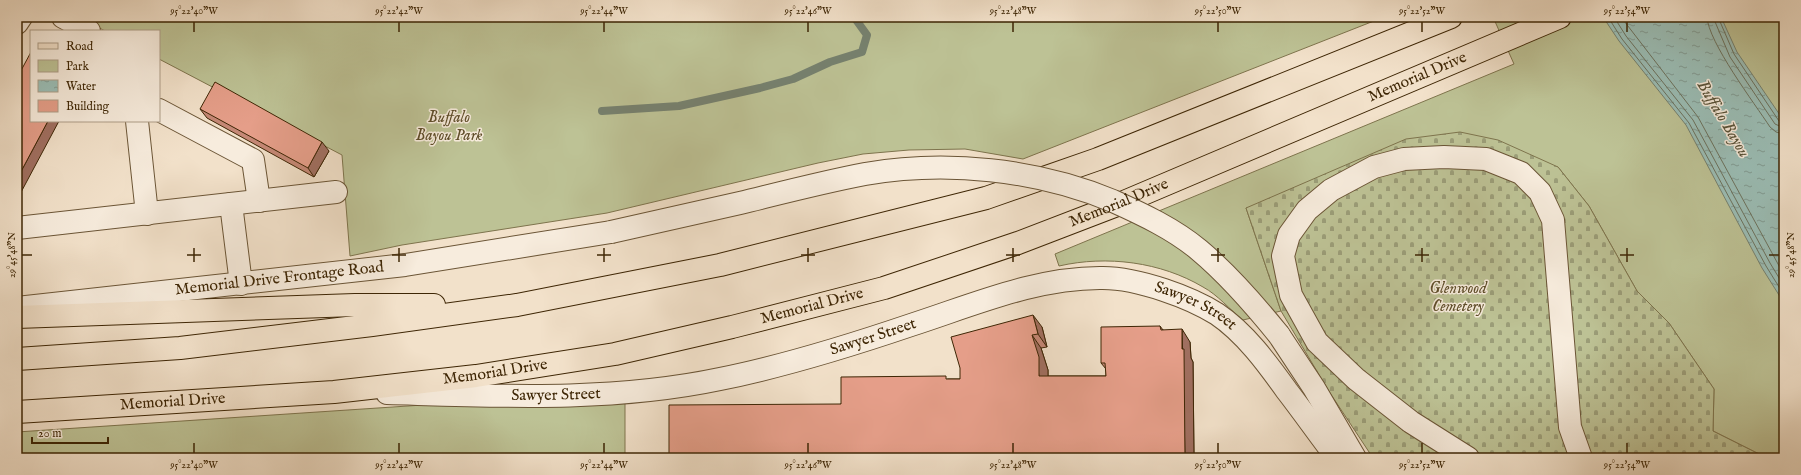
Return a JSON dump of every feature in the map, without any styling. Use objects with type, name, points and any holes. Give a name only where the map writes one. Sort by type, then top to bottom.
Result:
[{"type":"main road","points":[[17,359],[180,348],[517,305],[720,265],[986,198],[1098,159],[1451,17]]},
{"type":"main road","name":"Memorial Drive","points":[[17,412],[334,392],[476,376],[615,354],[732,327],[884,288],[1018,243],[1117,205],[1560,17]]},
{"type":"main road","points":[[17,317],[355,305],[517,305]]},
{"type":"street","points":[[17,23],[21,17]]},
{"type":"street","points":[[63,17],[87,30]]},
{"type":"street","points":[[160,111],[253,160],[259,201]]},
{"type":"street","points":[[137,122],[147,214]]},
{"type":"street","points":[[1468,458],[1411,422],[1356,379],[1317,342],[1291,295],[1283,256],[1289,235],[1307,210],[1331,190],[1374,167],[1404,159],[1444,157],[1486,159],[1520,173],[1540,192],[1553,220],[1570,427],[1580,458]]},
{"type":"street","name":"Sawyer Street","points":[[611,232],[866,174],[910,169],[996,171],[1040,178],[1091,192],[1137,211],[1175,233],[1198,248],[1243,291],[1278,335],[1314,388],[1355,458]]},
{"type":"street","points":[[17,228],[336,192]]},
{"type":"street","points":[[231,204],[240,284]]},
{"type":"street","name":"Memorial Drive Frontage Road","points":[[17,308],[240,284],[405,264],[611,232]]},
{"type":"street","name":"Sawyer Street","points":[[334,392],[538,397],[626,392],[719,379],[801,359],[910,326],[1006,293],[1045,284],[1087,278],[1106,278],[1160,289],[1200,305],[1218,315],[1242,336],[1267,363],[1337,458]]},
{"type":"green space","name":"Buffalo Bayou Park","points":[[79,17],[1384,17],[1023,159],[965,149],[909,150],[863,154],[818,163],[607,213],[402,245],[350,256],[342,155],[160,60],[160,30],[103,30]]},
{"type":"green space","points":[[1493,17],[1784,17],[1784,458],[1767,458],[1713,431],[1714,389],[1669,323],[1637,291],[1589,206],[1558,167],[1246,208],[1281,311],[1243,320],[1208,290],[1187,278],[1152,266],[1115,261],[1096,261],[1059,266],[1055,254],[1514,64]]},
{"type":"green space","name":"Glenwood Cemetery","points":[[1460,132],[1498,140],[1558,167],[1589,206],[1637,291],[1669,323],[1714,389],[1713,431],[1767,458],[1373,458],[1330,393],[1281,311],[1246,208],[1406,139]]},
{"type":"green space","points":[[625,402],[625,458],[17,458],[17,432],[438,404],[600,405]]},
{"type":"water","name":"Buffalo Bayou","points":[[1603,17],[1721,17],[1737,52],[1784,121],[1784,303],[1762,268],[1686,125],[1619,41]]},
{"type":"building","points":[[30,54],[30,122],[47,122],[17,179],[17,78]]},
{"type":"building","points":[[215,82],[322,142],[308,168],[200,109]]},
{"type":"building","points":[[1033,315],[1038,334],[1032,335],[1039,357],[1039,376],[1106,376],[1105,363],[1101,363],[1101,327],[1160,326],[1161,330],[1182,329],[1182,349],[1184,349],[1185,458],[1039,456],[1039,458],[669,458],[669,405],[841,404],[841,377],[946,376],[946,379],[960,379],[960,368],[951,337]]},
{"type":"waterway","points":[[602,111],[679,106],[793,79],[830,62],[862,52],[867,35],[854,17]]}]
